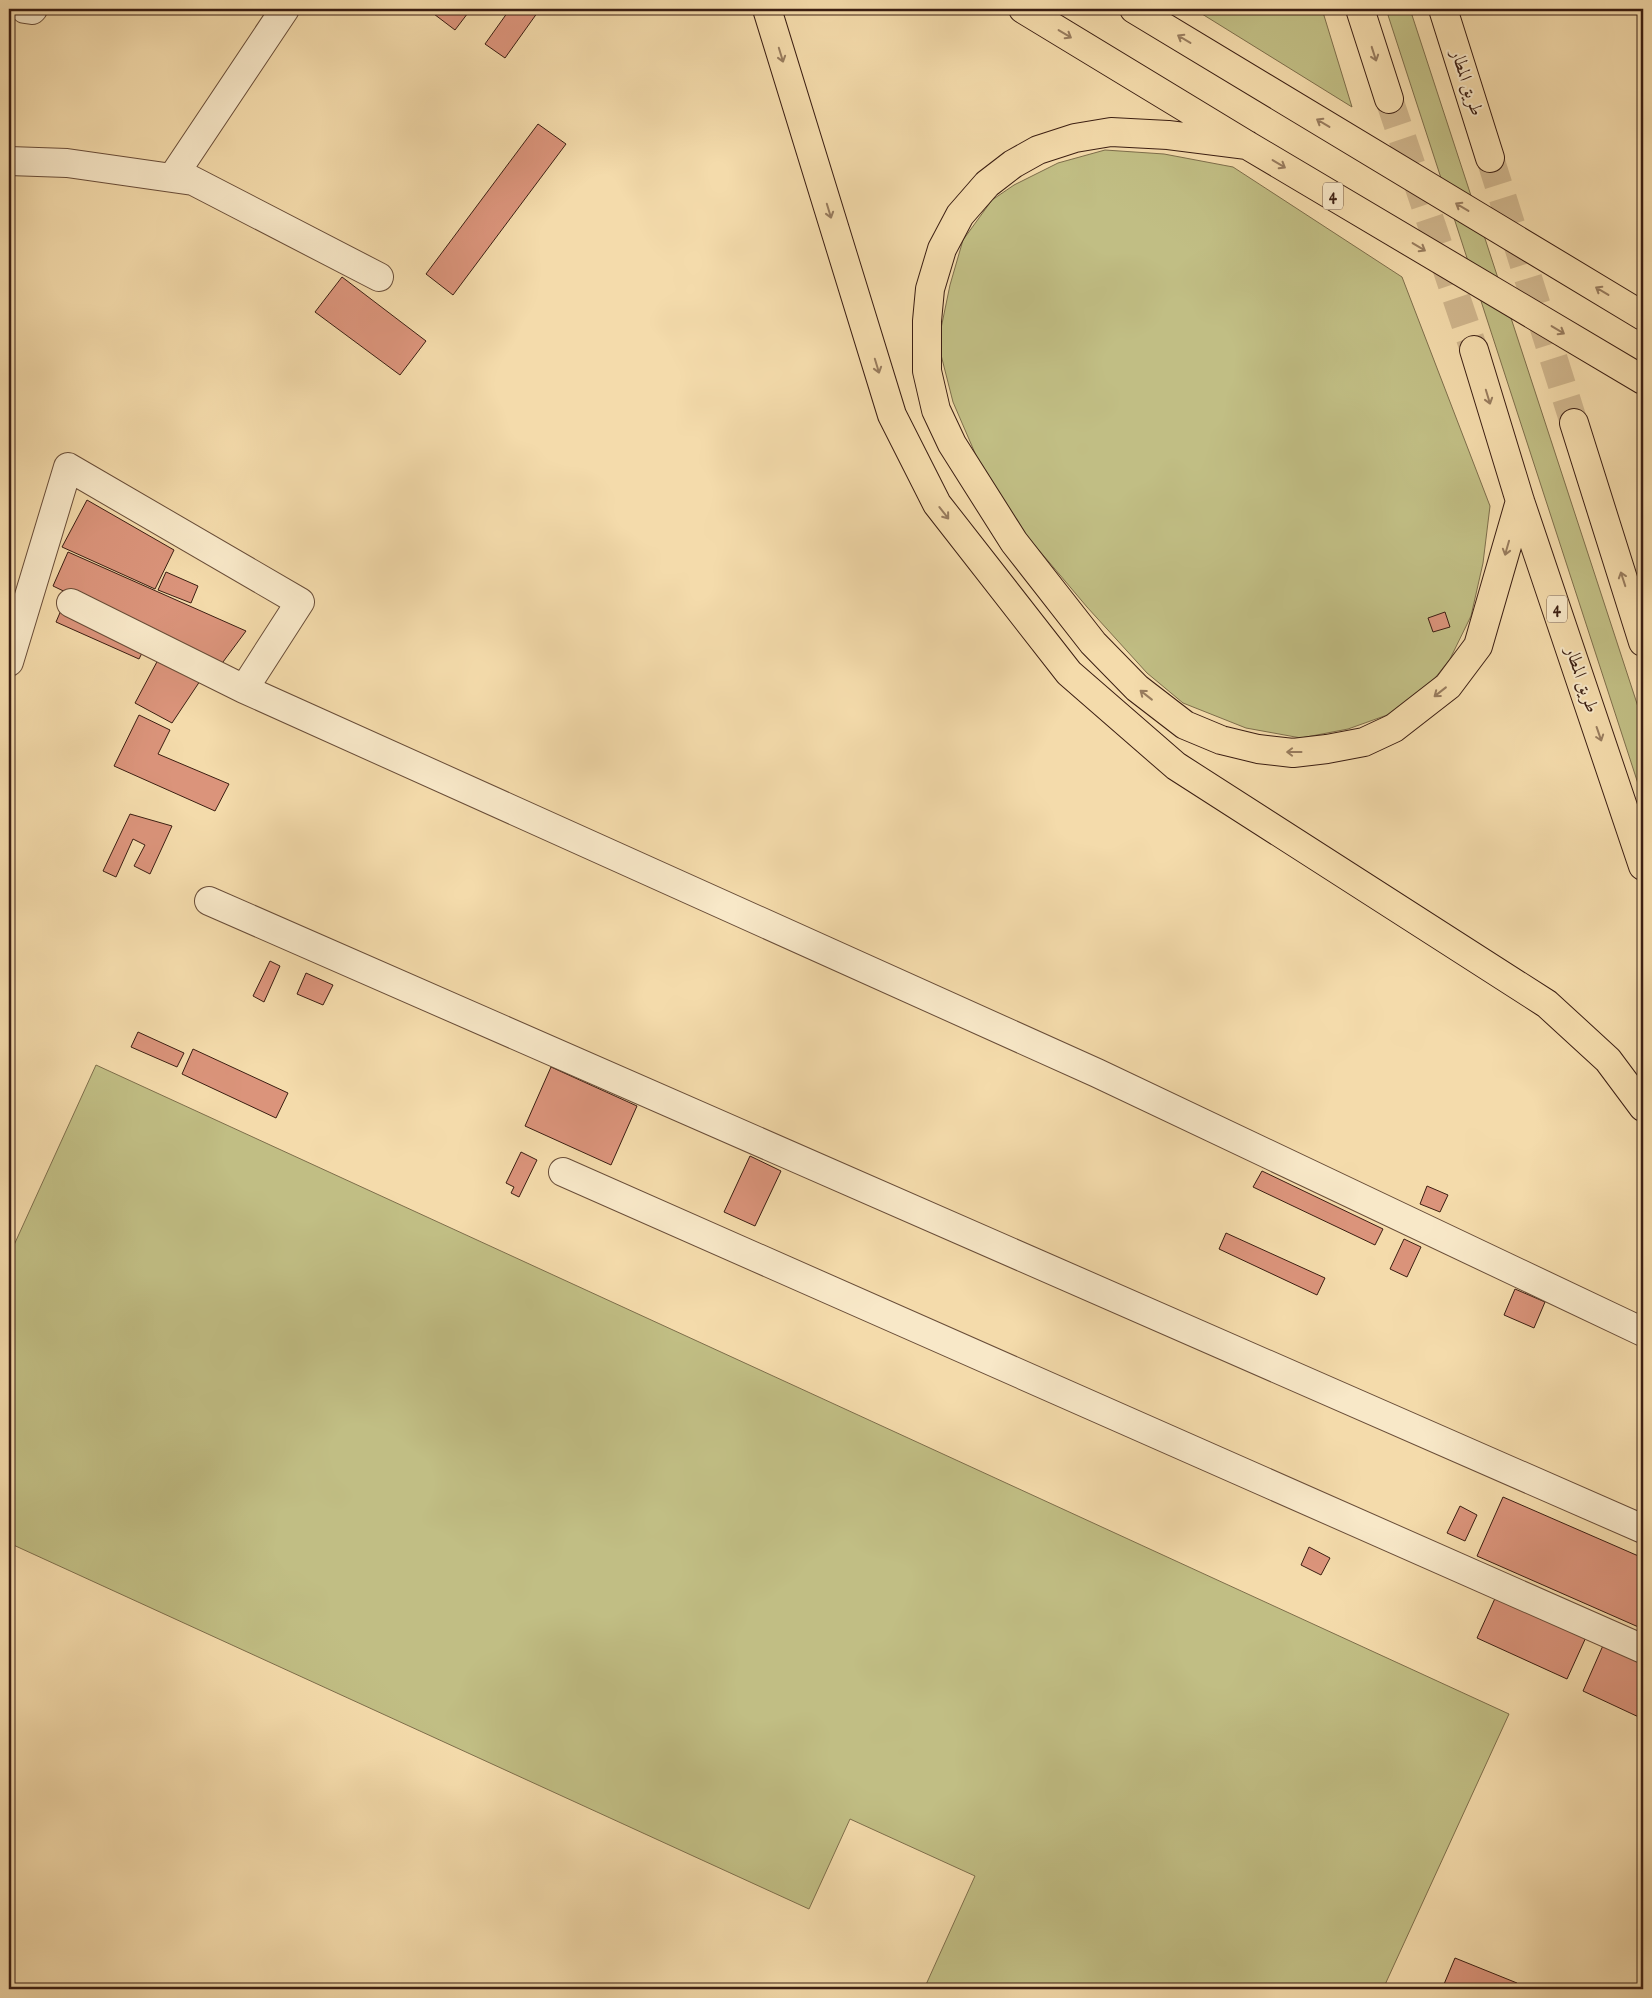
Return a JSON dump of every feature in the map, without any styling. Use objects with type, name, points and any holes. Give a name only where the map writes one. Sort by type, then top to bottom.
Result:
[{"type":"highway","points":[[767,9],[892,415],[937,504],[1068,672],[1176,766],[1547,1004],[1608,1060],[1643,1108]]},
{"type":"highway","name":"4","points":[[1024,9],[1247,145],[1643,380]]},
{"type":"highway","points":[[1134,9],[1643,316]]},
{"type":"highway","points":[[1360,9],[1389,99]]},
{"type":"highway","name":"طريق المطار","points":[[1443,9],[1490,158]]},
{"type":"highway","points":[[1247,145],[1168,135],[1111,132],[1075,138],[1038,150],[1013,164],[987,184],[960,215],[942,249],[930,289],[927,321],[927,371],[936,410],[952,444],[1014,542],[1093,642],[1138,688],[1184,725],[1221,740],[1258,749],[1293,753],[1364,742],[1394,728],[1448,686],[1478,646],[1520,501]]},
{"type":"highway","name":"طريق المطار","points":[[1474,350],[1520,501],[1643,866]]},
{"type":"highway","points":[[1574,423],[1643,642]]},
{"type":"street","points":[[25,9],[33,9]]},
{"type":"street","points":[[285,9],[176,172],[379,277]]},
{"type":"street","points":[[9,162],[67,163],[193,181]]},
{"type":"street","points":[[9,662],[68,468],[300,602],[244,689]]},
{"type":"street","points":[[71,603],[244,689],[1097,1073],[1643,1332]]},
{"type":"street","points":[[209,901],[1643,1530]]},
{"type":"street","points":[[564,1172],[1643,1649]]},
{"type":"shaded area","points":[[1194,9],[1322,9],[1352,107]]},
{"type":"shaded area","points":[[1386,9],[1410,9],[1643,722],[1643,799]]},
{"type":"shaded area","points":[[1105,150],[1164,154],[1233,167],[1402,277],[1490,506],[1483,563],[1471,616],[1450,659],[1424,692],[1390,714],[1348,729],[1301,738],[1246,728],[1183,703],[1147,673],[1087,607],[1027,536],[984,474],[953,402],[938,343],[950,285],[963,240],[992,200],[1014,185],[1058,163]]},
{"type":"shaded area","points":[[96,1065],[1509,1714],[1383,1989],[924,1989],[975,1876],[850,1819],[809,1909],[9,1543],[9,1256]]},
{"type":"building","points":[[431,9],[471,9],[455,30],[430,11]]},
{"type":"building","points":[[510,9],[540,9],[505,58],[485,44]]},
{"type":"building","points":[[538,124],[566,144],[453,295],[426,274]]},
{"type":"building","points":[[342,277],[426,341],[400,375],[315,312]]},
{"type":"building","points":[[87,500],[174,550],[155,589],[62,547]]},
{"type":"building","points":[[68,552],[246,631],[220,666],[53,586]]},
{"type":"building","points":[[166,572],[198,586],[191,603],[158,590]]},
{"type":"building","points":[[62,608],[146,645],[139,659],[56,622]]},
{"type":"building","points":[[1445,612],[1450,627],[1433,632],[1428,618]]},
{"type":"building","points":[[159,658],[200,681],[172,723],[135,703]]},
{"type":"building","points":[[139,715],[170,730],[158,754],[229,784],[215,811],[114,766]]},
{"type":"building","points":[[130,814],[172,826],[150,874],[134,866],[145,845],[133,839],[116,877],[103,871]]},
{"type":"building","points":[[270,961],[280,966],[264,1002],[253,996]]},
{"type":"building","points":[[306,973],[333,985],[323,1005],[297,994]]},
{"type":"building","points":[[138,1032],[184,1053],[177,1067],[131,1047]]},
{"type":"building","points":[[193,1049],[288,1093],[276,1118],[182,1074]]},
{"type":"building","points":[[551,1067],[637,1106],[611,1165],[525,1126]]},
{"type":"building","points":[[521,1152],[537,1160],[519,1197],[511,1193],[514,1187],[506,1183]]},
{"type":"building","points":[[750,1156],[781,1171],[755,1226],[724,1212]]},
{"type":"building","points":[[1262,1171],[1383,1229],[1375,1245],[1253,1187]]},
{"type":"building","points":[[1427,1186],[1448,1195],[1440,1212],[1420,1204]]},
{"type":"building","points":[[1226,1233],[1325,1278],[1317,1295],[1219,1249]]},
{"type":"building","points":[[1404,1239],[1421,1247],[1407,1277],[1390,1269]]},
{"type":"building","points":[[1515,1289],[1545,1302],[1534,1328],[1504,1315]]},
{"type":"building","points":[[1503,1497],[1643,1558],[1643,1629],[1477,1556]]},
{"type":"building","points":[[1460,1506],[1477,1515],[1465,1541],[1447,1533]]},
{"type":"building","points":[[1309,1547],[1330,1558],[1321,1575],[1301,1565]]},
{"type":"building","points":[[1497,1594],[1587,1635],[1567,1679],[1477,1638]]},
{"type":"building","points":[[1605,1641],[1643,1659],[1643,1719],[1583,1691]]},
{"type":"building","points":[[1455,1958],[1517,1983],[1514,1989],[1442,1989]]},
{"type":"tunnel","points":[[1389,99],[1474,350]]},
{"type":"tunnel","points":[[1490,158],[1574,423]]}]
